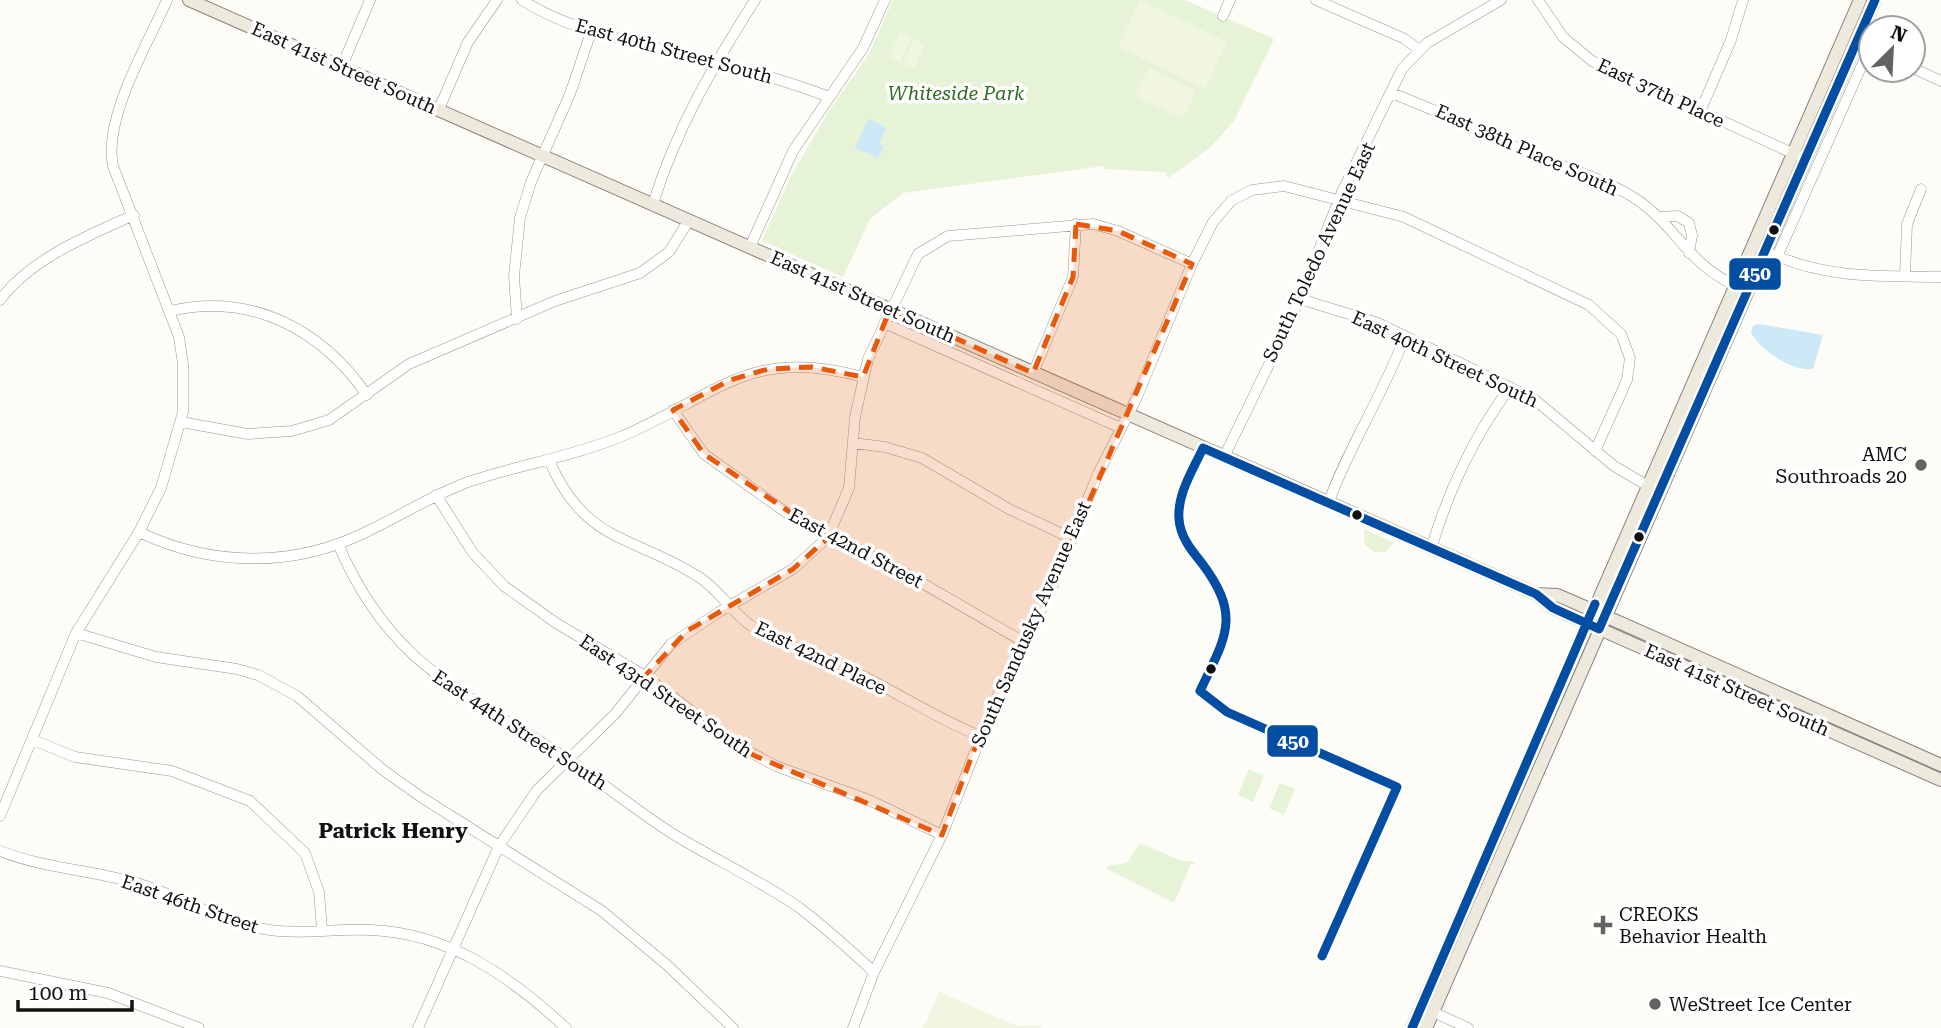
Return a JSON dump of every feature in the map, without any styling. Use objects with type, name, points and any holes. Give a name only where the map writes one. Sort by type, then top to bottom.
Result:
[{"type":"main road","name":"East 41st Street South","points":[[189,0],[1536,594],[1553,608],[1593,626],[1941,765]]},
{"type":"main road","points":[[1426,1028],[1427,1009],[1519,783],[1766,252],[1850,41],[1860,0]]},
{"type":"main road","points":[[1599,613],[1648,486],[1738,287],[1766,252],[1793,153],[1850,41],[1875,0]]},
{"type":"main road","name":"East 41st Street South","points":[[1536,594],[1557,595],[1599,613],[1941,780]]},
{"type":"main road","points":[[1412,1028],[1427,1009],[1524,805],[1593,626]]},
{"type":"main road","points":[[1519,783],[1524,805]]},
{"type":"street","points":[[0,816],[76,633],[139,532],[161,488],[181,422],[183,365],[170,311],[113,166],[110,135],[167,0]]},
{"type":"street","points":[[439,109],[468,43],[497,0]]},
{"type":"street","name":"East 40th Street South","points":[[522,0],[543,13],[591,32],[779,79],[829,97]]},
{"type":"street","points":[[653,204],[678,131],[755,0]]},
{"type":"street","points":[[750,247],[789,159],[863,48],[886,0]]},
{"type":"street","points":[[1223,16],[1230,0]]},
{"type":"street","points":[[1316,0],[1405,39],[1418,49],[1501,0]]},
{"type":"street","name":"East 37th Place","points":[[1538,0],[1563,37],[1592,61],[1805,159]]},
{"type":"street","points":[[1700,112],[1731,40],[1743,0]]},
{"type":"street","points":[[342,66],[368,1]]},
{"type":"street","points":[[517,318],[514,276],[520,218],[542,156],[570,94],[591,32]]},
{"type":"street","points":[[1850,41],[1857,44]]},
{"type":"street","name":"South Toledo Avenue East","points":[[1224,457],[1300,299],[1338,200],[1402,69],[1418,49]]},
{"type":"street","points":[[1857,75],[1766,252],[1798,267],[1826,273],[1941,276]]},
{"type":"street","name":"East 38th Place South","points":[[1391,93],[1603,181],[1636,199],[1658,217],[1707,271],[1738,287]]},
{"type":"street","name":"South Sandusky Avenue East","points":[[853,1028],[874,972],[942,835],[980,736],[1073,539],[1098,474],[1128,415],[1192,264],[1213,222],[1231,201],[1252,190],[1284,187],[1338,200]]},
{"type":"street","points":[[1905,276],[1906,224],[1921,189]]},
{"type":"street","points":[[1338,200],[1422,223],[1483,255],[1589,304],[1621,334],[1628,349],[1627,380],[1595,451]]},
{"type":"street","points":[[0,300],[20,280],[47,261],[134,215]]},
{"type":"street","name":"East 38th Place South","points":[[1658,217],[1678,216],[1689,223],[1692,235],[1689,253]]},
{"type":"street","points":[[181,422],[248,434],[292,431],[329,420],[409,364],[555,301],[624,280],[656,264],[676,243],[689,220]]},
{"type":"street","points":[[1033,373],[1073,277],[1076,224]]},
{"type":"street","points":[[418,1028],[499,846],[525,804],[615,714],[671,644],[730,605],[793,569],[828,537],[847,496],[863,377],[890,309],[918,254],[948,236],[1076,224],[1118,230],[1192,264]]},
{"type":"street","name":"East 40th Street South","points":[[1300,299],[1368,319],[1510,387],[1549,409],[1614,466],[1648,486]]},
{"type":"street","points":[[170,311],[214,305],[246,309],[279,318],[304,331],[330,351],[367,395]]},
{"type":"street","name":"East 41st Street South","points":[[884,323],[1121,428]]},
{"type":"street","points":[[1328,504],[1351,445],[1386,383],[1405,336]]},
{"type":"street","points":[[139,532],[197,554],[258,560],[288,557],[338,544],[366,533],[436,495],[514,467],[549,460],[622,436],[730,380],[768,369],[787,367],[832,369],[863,377]]},
{"type":"street","points":[[1432,549],[1450,490],[1462,462],[1510,387]]},
{"type":"street","name":"East 42nd Street","points":[[673,410],[704,454],[791,516],[828,537],[903,572],[1024,642]]},
{"type":"street","points":[[853,443],[885,447],[922,458],[1009,509],[1073,539]]},
{"type":"street","name":"East 42nd Place","points":[[549,460],[569,498],[598,527],[701,578],[761,632],[850,669],[927,713],[980,736]]},
{"type":"street","name":"East 43rd Street South","points":[[436,495],[472,553],[504,586],[556,623],[645,676],[753,755],[869,800],[942,835]]},
{"type":"street","name":"East 44th Street South","points":[[338,544],[351,576],[380,621],[421,664],[450,687],[568,760],[672,833],[798,907],[874,972]]},
{"type":"street","points":[[76,633],[156,657],[237,669],[277,684],[297,696],[383,770],[627,931],[733,1028]]},
{"type":"street","points":[[33,740],[75,757],[172,771],[250,801],[305,853],[319,892],[322,930]]},
{"type":"street","name":"East 46th Street","points":[[0,851],[56,869],[139,884],[250,926],[289,932],[375,930],[426,940],[453,949],[507,977],[566,1028]]},
{"type":"street","points":[[0,971],[108,993],[199,1028]]},
{"type":"street","points":[[1427,1009],[1444,1023],[1468,1028]]},
{"type":"highlighted area","points":[[1076,224],[1118,231],[1192,264],[1049,594],[984,724],[942,835],[753,755],[645,676],[687,631],[793,569],[828,538],[704,454],[673,410],[730,380],[768,369],[812,367],[863,377],[890,309],[1033,373],[1073,277]]},
{"type":"green space","name":"Whiteside Park","points":[[893,0],[1185,0],[1274,39],[1234,121],[1210,148],[1168,178],[1166,172],[1104,169],[1104,166],[903,193],[870,219],[843,277],[762,241],[791,176],[829,111],[869,54]]},
{"type":"green space","points":[[1140,0],[1227,42],[1205,89],[1118,47]]},
{"type":"green space","points":[[900,33],[911,38],[900,62],[889,57]]},
{"type":"green space","points":[[914,39],[925,44],[914,69],[903,64]]},
{"type":"green space","points":[[1149,68],[1196,90],[1183,119],[1135,96]]},
{"type":"green space","points":[[1364,529],[1394,543],[1385,552],[1374,552],[1365,545]]},
{"type":"green space","points":[[1249,769],[1264,776],[1253,802],[1238,795]]},
{"type":"green space","points":[[1280,783],[1295,789],[1284,815],[1269,808]]},
{"type":"green space","points":[[1140,843],[1179,860],[1195,862],[1195,865],[1191,864],[1174,903],[1107,869],[1107,866],[1127,863]]},
{"type":"green space","points":[[939,992],[1017,1026],[1040,1025],[1041,1028],[923,1028]]},
{"type":"water","points":[[868,119],[886,127],[879,144],[884,146],[878,158],[855,148]]},
{"type":"water","points":[[1759,324],[1823,335],[1813,369],[1787,364],[1762,347],[1751,333],[1753,326]]},
{"type":"transit line","name":"450","points":[[1322,956],[1397,787],[1227,712],[1200,691],[1217,655],[1226,626],[1222,597],[1187,542],[1179,519],[1183,491],[1203,448],[1536,594],[1553,608],[1599,629],[1875,0]]},
{"type":"transit line","name":"450","points":[[1412,1028],[1595,604]]},
{"type":"place","name":"AMC Southroads 20","points":[[1921,465]]},
{"type":"place","name":"CREOKS Behavior Health","points":[[1603,925]]},
{"type":"place","name":"WeStreet Ice Center","points":[[1655,1004]]},
{"type":"district","name":"Patrick Henry","points":[[393,831]]}]
